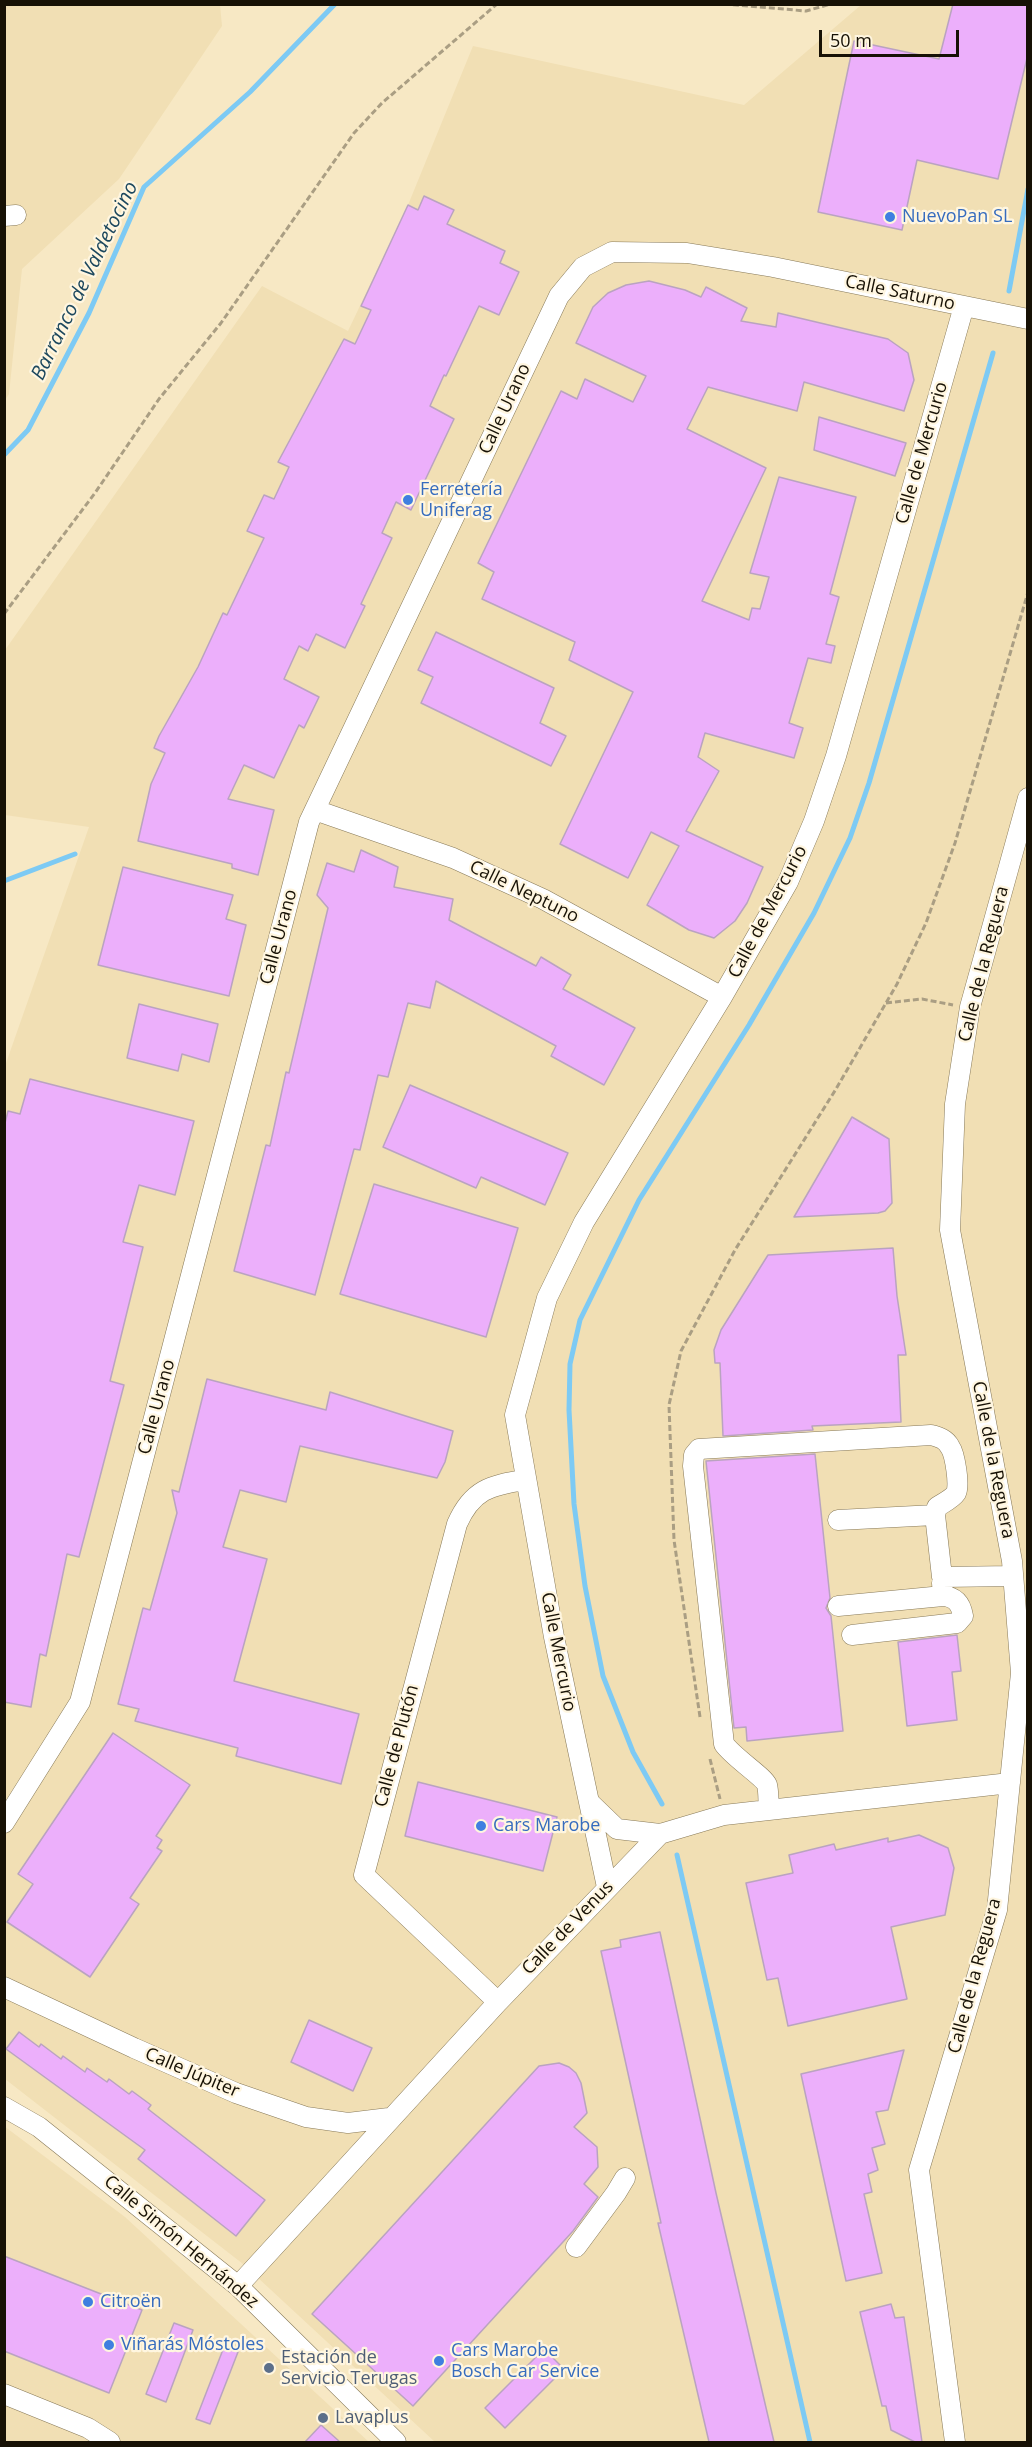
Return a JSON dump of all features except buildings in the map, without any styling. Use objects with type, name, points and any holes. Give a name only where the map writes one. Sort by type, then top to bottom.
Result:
[{"type":"street","name":"Calle Urano","points":[[4,1823],[80,1702],[306,834],[315,810],[558,296],[583,267],[612,252],[687,253],[773,267]]},
{"type":"street","name":"Calle Saturno","points":[[773,267],[1028,319]]},
{"type":"street","name":"Calle de Mercurio","points":[[515,1415],[547,1298],[584,1222],[722,997],[788,882],[814,821],[836,756],[964,306]]},
{"type":"street","name":"Calle de la Reguera","points":[[955,2442],[920,2170],[997,1910],[1021,1673],[1013,1576],[950,1230],[955,1104],[970,1007],[1028,798]]},
{"type":"street","name":"Calle Neptuno","points":[[315,810],[453,858],[543,898],[722,997]]},
{"type":"street","name":"Calle Mercurio","points":[[515,1415],[554,1636],[607,1887]]},
{"type":"street","points":[[769,1810],[767,1785],[763,1778],[731,1754],[724,1744],[694,1478],[694,1455],[699,1449],[708,1446],[931,1435],[943,1438],[951,1448],[958,1485],[950,1499],[937,1507],[935,1515],[942,1587],[962,1607],[963,1616],[957,1623],[852,1635]]},
{"type":"street","name":"Calle de Plutón","points":[[498,2002],[364,1875],[457,1524],[464,1508],[487,1488],[525,1480]]},
{"type":"street","points":[[838,1520],[935,1515]]},
{"type":"street","points":[[838,1606],[1013,1576]]},
{"type":"street","name":"Calle de Venus","points":[[238,2286],[389,2118],[660,1834],[724,1815],[1010,1783]]},
{"type":"street","points":[[589,1802],[617,1829],[660,1834]]},
{"type":"street","name":"Calle Júpiter","points":[[4,1987],[236,2093],[306,2117],[348,2123],[389,2118]]},
{"type":"street","name":"Calle Simón Hernández","points":[[4,2107],[39,2127],[238,2286],[396,2442]]},
{"type":"street","points":[[576,2247],[625,2178]]},
{"type":"street","points":[[4,2394],[88,2428],[110,2442]]},
{"type":"path","points":[[4,614],[95,493],[159,399],[221,323],[354,133],[382,103],[498,4]]},
{"type":"path","points":[[724,4],[773,10],[806,11],[831,4]]},
{"type":"path","points":[[701,1726],[674,1540],[669,1405],[681,1351],[735,1250],[836,1089],[897,984],[926,923],[955,843],[1028,592]]},
{"type":"path","points":[[886,1003],[922,999],[970,1007]]},
{"type":"path","points":[[707,1748],[724,1815]]},
{"type":"shaded area","points":[[5,5],[220,5],[222,26],[119,179],[22,269],[9,394],[5,400]]},
{"type":"shaded area","points":[[861,5],[1027,5],[1027,2442],[435,2442],[243,2264],[5,2079],[5,1066],[89,827],[5,815],[5,650],[262,286],[348,331],[408,205],[473,46],[744,105]]},
{"type":"shaded area","points":[[4,2126],[125,2217],[369,2442],[5,2442]]},
{"type":"waterway","name":"Barranco de Valdetocino","points":[[4,455],[28,430],[89,313],[144,187],[250,92],[335,4]]},
{"type":"waterway","points":[[1009,291],[1028,189]]},
{"type":"waterway","points":[[662,1804],[633,1752],[603,1676],[585,1586],[574,1504],[569,1410],[570,1364],[580,1320],[639,1200],[749,1025],[814,913],[850,838],[869,783],[993,353]]},
{"type":"waterway","points":[[4,881],[75,854]]},
{"type":"waterway","points":[[677,1855],[810,2442]]},
{"type":"place","name":"NuevoPan SL","points":[[890,217]]},
{"type":"place","name":"Ferretería Uniferag","points":[[408,500]]},
{"type":"place","name":"Cars Marobe","points":[[481,1826]]},
{"type":"place","name":"Citroën","points":[[88,2302]]},
{"type":"place","name":"Viñarás Móstoles","points":[[109,2345]]},
{"type":"place","name":"Cars Marobe Bosch Car Service","points":[[439,2361]]},
{"type":"place","name":"Estación de Servicio Terugas","points":[[269,2368]]},
{"type":"place","name":"Lavaplus","points":[[323,2418]]}]
